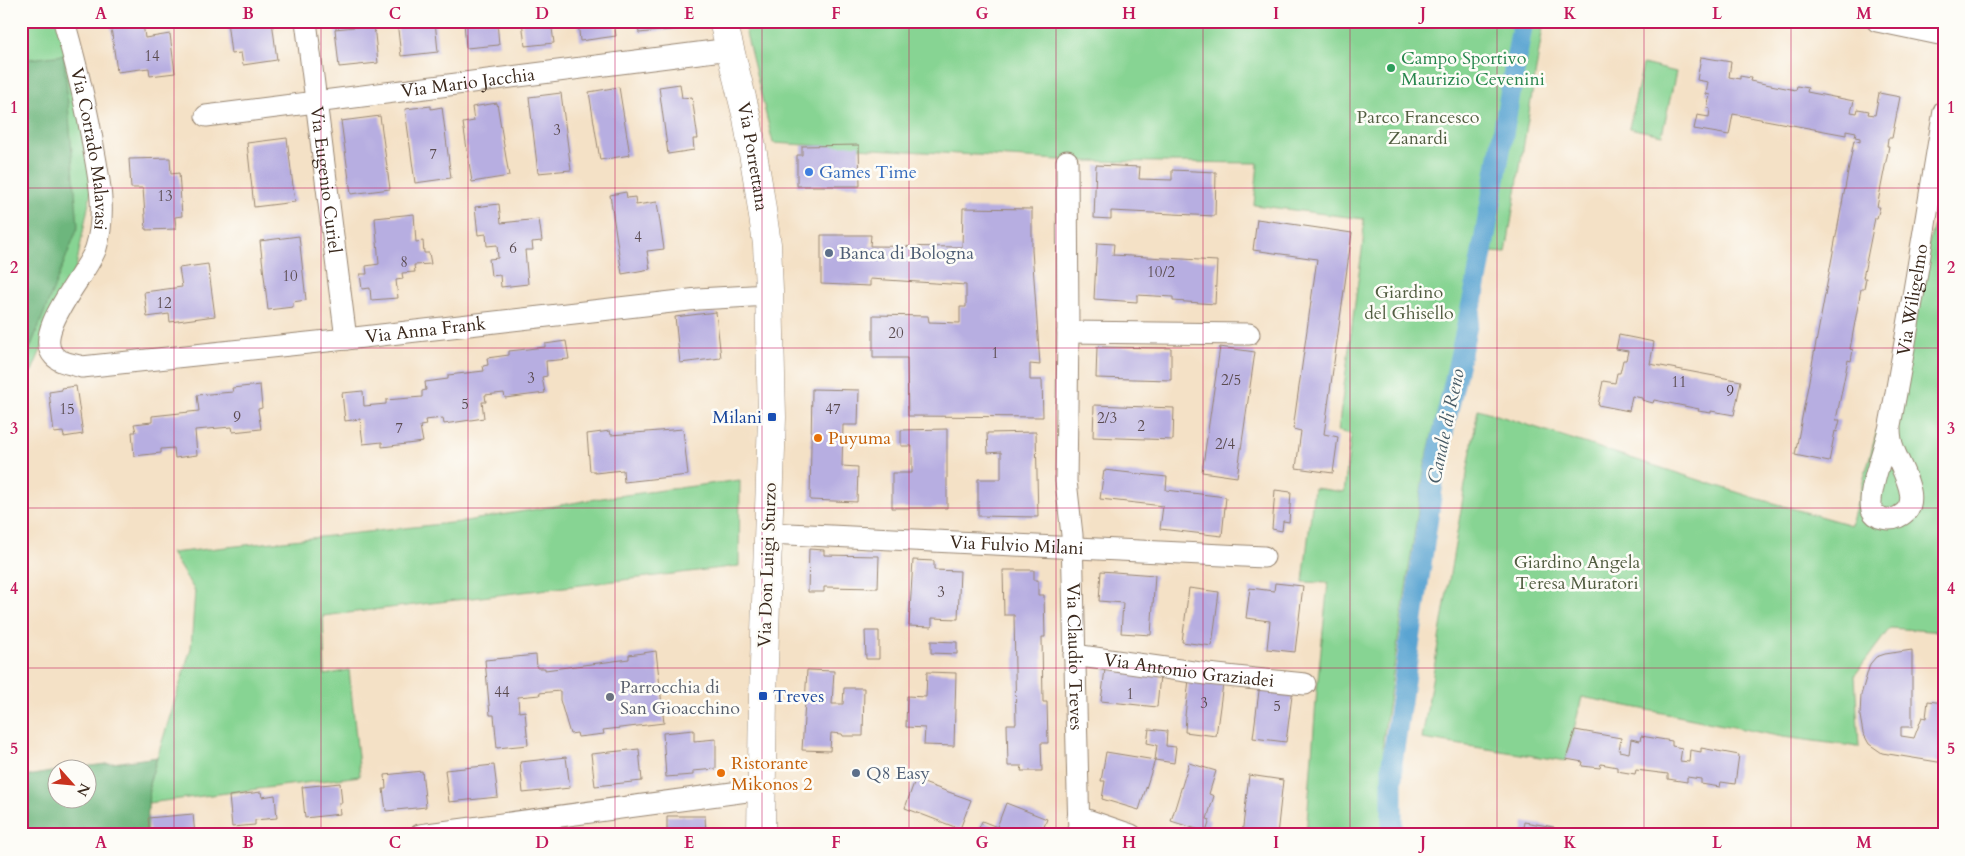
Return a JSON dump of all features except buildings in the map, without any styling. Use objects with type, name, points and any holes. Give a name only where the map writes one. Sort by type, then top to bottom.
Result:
[{"type":"main road","name":"Via Porrettana","points":[[723,21],[747,118],[759,189],[767,244],[769,295]]},
{"type":"main road","name":"Via Don Luigi Sturzo","points":[[761,835],[772,417],[769,295]]},
{"type":"street","name":"Via Corrado Malavasi","points":[[64,21],[86,106],[101,189],[102,220],[96,250],[62,304],[50,330],[48,345],[54,356],[60,360],[82,367]]},
{"type":"street","name":"Via Eugenio Curiel","points":[[306,21],[318,102],[346,339]]},
{"type":"street","points":[[1877,21],[1899,23],[1944,35]]},
{"type":"street","name":"Via Mario Jacchia","points":[[206,116],[730,49]]},
{"type":"street","name":"Via Wiligelmo","points":[[1890,428],[1944,111]]},
{"type":"street","name":"Via Claudio Treves","points":[[1067,161],[1068,332],[1066,480],[1072,547],[1078,826]]},
{"type":"street","name":"Via Anna Frank","points":[[82,367],[698,299],[769,295]]},
{"type":"street","points":[[1068,332],[1249,334]]},
{"type":"street","name":"Via Fulvio Milani","points":[[768,533],[1264,557]]},
{"type":"street","name":"Via Antonio Graziadei","points":[[1074,655],[1207,674],[1305,684]]},
{"type":"street","points":[[420,835],[762,789]]},
{"type":"street","points":[[1078,826],[1131,835]]},
{"type":"green space","points":[[21,21],[61,21],[95,172],[76,267],[32,371],[21,381]]},
{"type":"green space","name":"Parco Francesco Zanardi","points":[[743,21],[1544,21],[1506,253],[1477,251],[1425,464],[1383,740],[1386,835],[1306,835],[1317,688],[1328,583],[1303,582],[1314,488],[1344,492],[1351,434],[1338,431],[1363,243],[1364,219],[1254,205],[1258,163],[1077,161],[773,143]]},
{"type":"green space","points":[[64,55],[78,227],[21,371],[21,60]]},
{"type":"green space","points":[[1643,64],[1676,72],[1662,135],[1629,128]]},
{"type":"green space","name":"Giardino Angela Teresa Muratori","points":[[1944,188],[1944,632],[1890,628],[1855,675],[1859,747],[1783,737],[1582,697],[1566,761],[1422,739],[1478,409],[1752,497],[1851,525]]},
{"type":"green space","points":[[740,480],[739,566],[323,616],[325,675],[349,670],[360,776],[148,803],[149,784],[191,648],[195,591],[171,553],[460,522],[602,498]]},
{"type":"green space","points":[[157,757],[149,784],[147,835],[21,835],[21,777],[48,772],[48,808],[98,808],[98,765]]},
{"type":"waterway","name":"Canale di Reno","points":[[1392,835],[1392,763],[1435,469],[1477,281],[1523,21]]},
{"type":"place","name":"Campo Sportivo Maurizio Cevenini","points":[[1391,68]]},
{"type":"place","name":"Games Time","points":[[809,172]]},
{"type":"place","name":"Banca di Bologna","points":[[829,253]]},
{"type":"place","name":"Milani","points":[[772,417]]},
{"type":"place","name":"Puyuma","points":[[818,438]]},
{"type":"place","name":"Treves","points":[[763,696]]},
{"type":"place","name":"Parrocchia di San Gioacchino","points":[[610,697]]},
{"type":"place","name":"Ristorante Mikonos 2","points":[[721,773]]},
{"type":"place","name":"Q8 Easy","points":[[856,773]]},
{"type":"park label","name":"Giardino del Ghisello","points":[[1409,302]]}]
